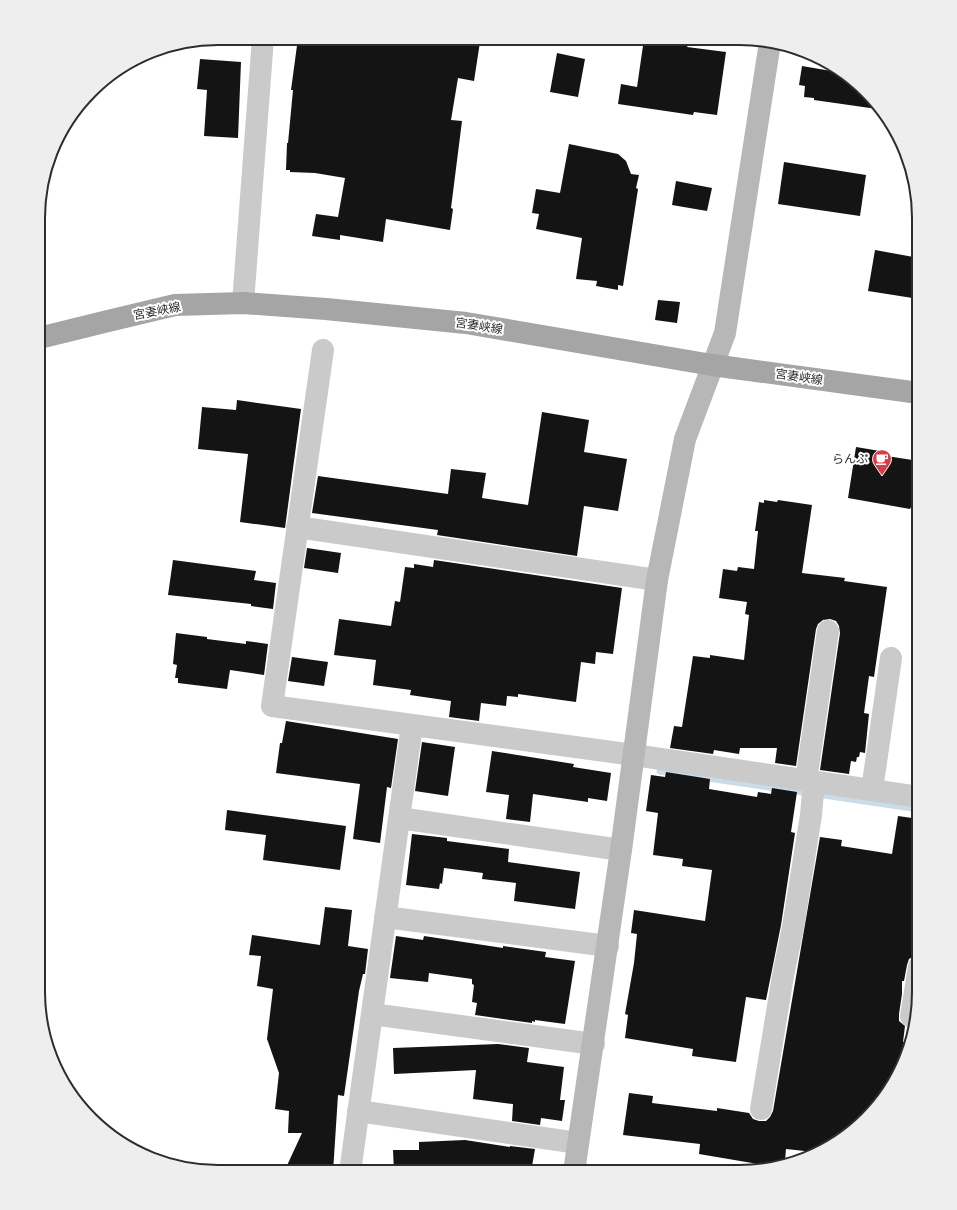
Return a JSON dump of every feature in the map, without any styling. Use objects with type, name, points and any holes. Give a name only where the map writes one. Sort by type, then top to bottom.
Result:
[{"type":"main road","name":"宮妻峡線","points":[[45,337],[175,306],[243,303],[326,309],[466,323],[712,365],[912,392]]},
{"type":"street","points":[[243,303],[262,45]]},
{"type":"street","points":[[575,1165],[622,850],[657,580],[685,439],[725,333],[769,47]]},
{"type":"street","points":[[323,350],[272,706],[634,755],[812,786],[872,790],[912,796]]},
{"type":"street","points":[[297,527],[657,580]]},
{"type":"street","points":[[761,1109],[783,976],[794,927],[812,786],[828,631]]},
{"type":"street","points":[[872,790],[891,658]]},
{"type":"street","points":[[351,1165],[412,725]]},
{"type":"street","points":[[399,818],[622,850]]},
{"type":"street","points":[[385,916],[608,946]]},
{"type":"street","points":[[372,1014],[594,1044]]},
{"type":"street","points":[[358,1111],[578,1143]]},
{"type":"building","points":[[297,45],[480,45],[474,81],[458,78],[451,120],[462,121],[451,208],[453,209],[450,230],[386,219],[383,242],[340,235],[340,240],[312,236],[316,214],[338,217],[345,178],[315,173],[290,172],[290,170],[286,170],[287,143],[293,90],[291,90]]},
{"type":"building","points":[[643,45],[688,45],[687,47],[726,52],[717,115],[694,112],[693,115],[618,104],[621,84],[637,87]]},
{"type":"building","points":[[557,53],[585,59],[578,97],[550,92]]},
{"type":"building","points":[[200,59],[241,62],[238,138],[204,136],[207,90],[197,89]]},
{"type":"building","points":[[802,66],[829,71],[853,88],[872,108],[814,100],[814,98],[804,97],[805,86],[799,85]]},
{"type":"building","points":[[569,144],[618,154],[626,161],[631,174],[639,175],[623,286],[618,285],[618,290],[596,286],[597,281],[576,279],[582,238],[536,229],[539,214],[532,213],[536,189],[560,193]]},
{"type":"building","points":[[784,162],[866,175],[860,216],[778,204]]},
{"type":"building","points":[[676,181],[712,188],[707,211],[672,205]]},
{"type":"building","points":[[875,250],[912,257],[912,298],[868,291]]},
{"type":"building","points":[[658,300],[680,302],[677,323],[655,320]]},
{"type":"building","points":[[237,400],[301,409],[285,528],[240,522],[248,454],[198,449],[202,407],[236,410]]},
{"type":"building","points":[[542,412],[589,420],[584,452],[627,459],[618,511],[584,506],[577,556],[437,535],[438,530],[312,513],[318,476],[448,494],[451,469],[486,473],[482,498],[528,505]]},
{"type":"building","points":[[856,447],[880,451],[880,455],[912,460],[912,507],[910,509],[848,498]]},
{"type":"building","points":[[764,500],[777,502],[778,500],[812,505],[802,573],[845,578],[844,581],[887,587],[874,677],[869,676],[864,713],[869,714],[865,753],[860,752],[856,762],[851,761],[849,774],[820,770],[840,633],[839,626],[836,621],[830,619],[823,620],[818,624],[816,629],[796,766],[775,763],[777,748],[740,748],[739,754],[714,750],[713,754],[670,748],[674,726],[682,727],[693,656],[710,658],[710,655],[744,660],[749,615],[745,614],[747,602],[719,598],[723,569],[737,571],[738,567],[754,569],[758,531],[755,531],[759,502],[764,503]]},
{"type":"building","points":[[307,548],[341,553],[338,573],[304,568]]},
{"type":"building","points":[[173,560],[256,571],[254,580],[276,583],[273,609],[251,606],[251,604],[168,595]]},
{"type":"building","points":[[434,560],[622,588],[613,654],[596,652],[595,664],[581,662],[576,702],[518,694],[518,697],[507,696],[506,706],[481,703],[479,721],[449,717],[451,701],[410,695],[411,690],[373,685],[376,660],[334,655],[339,619],[391,626],[395,601],[400,602],[405,567],[414,568],[414,564],[433,567]]},
{"type":"building","points":[[176,633],[246,644],[246,641],[268,644],[264,675],[230,670],[227,689],[178,683],[178,678],[175,678],[177,665],[173,664]]},
{"type":"building","points":[[292,657],[328,662],[324,686],[288,681]]},
{"type":"building","points":[[286,721],[398,739],[391,788],[387,787],[380,843],[353,839],[360,784],[276,773],[280,743],[282,743]]},
{"type":"building","points":[[422,742],[455,747],[448,796],[415,791]]},
{"type":"building","points":[[492,751],[574,764],[573,767],[611,773],[607,801],[588,798],[588,802],[533,794],[530,822],[506,819],[509,795],[486,792]]},
{"type":"building","points":[[666,772],[710,779],[709,789],[757,797],[758,792],[771,794],[772,788],[797,792],[791,832],[795,833],[781,925],[766,1000],[746,997],[736,1062],[692,1056],[693,1049],[625,1038],[628,1015],[625,1014],[634,963],[637,934],[631,933],[634,910],[705,921],[712,870],[682,866],[683,859],[653,855],[658,813],[646,811],[651,775],[665,777]]},
{"type":"building","points":[[227,810],[346,826],[340,870],[263,860],[266,835],[225,830]]},
{"type":"building","points":[[898,816],[912,818],[912,957],[909,959],[904,981],[902,981],[899,1014],[899,1021],[905,1026],[903,1042],[904,1042],[899,1058],[889,1078],[869,1106],[853,1122],[825,1142],[807,1151],[786,1149],[785,1158],[761,1164],[699,1154],[700,1144],[623,1135],[629,1093],[653,1096],[652,1103],[717,1111],[717,1108],[749,1113],[753,1119],[759,1121],[766,1121],[770,1117],[773,1111],[820,837],[842,840],[841,846],[892,854]]},
{"type":"building","points":[[412,834],[447,838],[447,841],[509,849],[508,862],[580,872],[575,909],[514,901],[516,883],[482,879],[483,873],[444,868],[442,884],[440,883],[439,889],[406,885]]},
{"type":"building","points":[[325,907],[352,910],[348,946],[368,949],[365,974],[363,974],[359,991],[344,1096],[338,1095],[333,1165],[287,1165],[302,1133],[288,1133],[289,1111],[275,1109],[279,1073],[267,1039],[273,989],[257,986],[261,956],[249,955],[252,935],[320,945]]},
{"type":"building","points":[[396,936],[423,940],[424,936],[503,948],[503,946],[546,952],[545,957],[575,961],[565,1024],[535,1020],[535,1022],[532,1021],[532,1023],[475,1015],[477,1003],[472,1002],[474,985],[472,984],[472,979],[429,973],[428,982],[390,978]]},
{"type":"building","points":[[498,1044],[529,1048],[527,1062],[564,1067],[560,1100],[565,1100],[562,1121],[541,1118],[540,1125],[512,1121],[513,1104],[473,1099],[476,1070],[394,1074],[393,1048]]},
{"type":"building","points":[[465,1140],[510,1147],[535,1149],[532,1165],[394,1165],[393,1150],[419,1150],[419,1142]]},
{"type":"waterway","points":[[660,771],[912,808]]},
{"type":"place","name":"らんぷ","points":[[882,476]]}]
